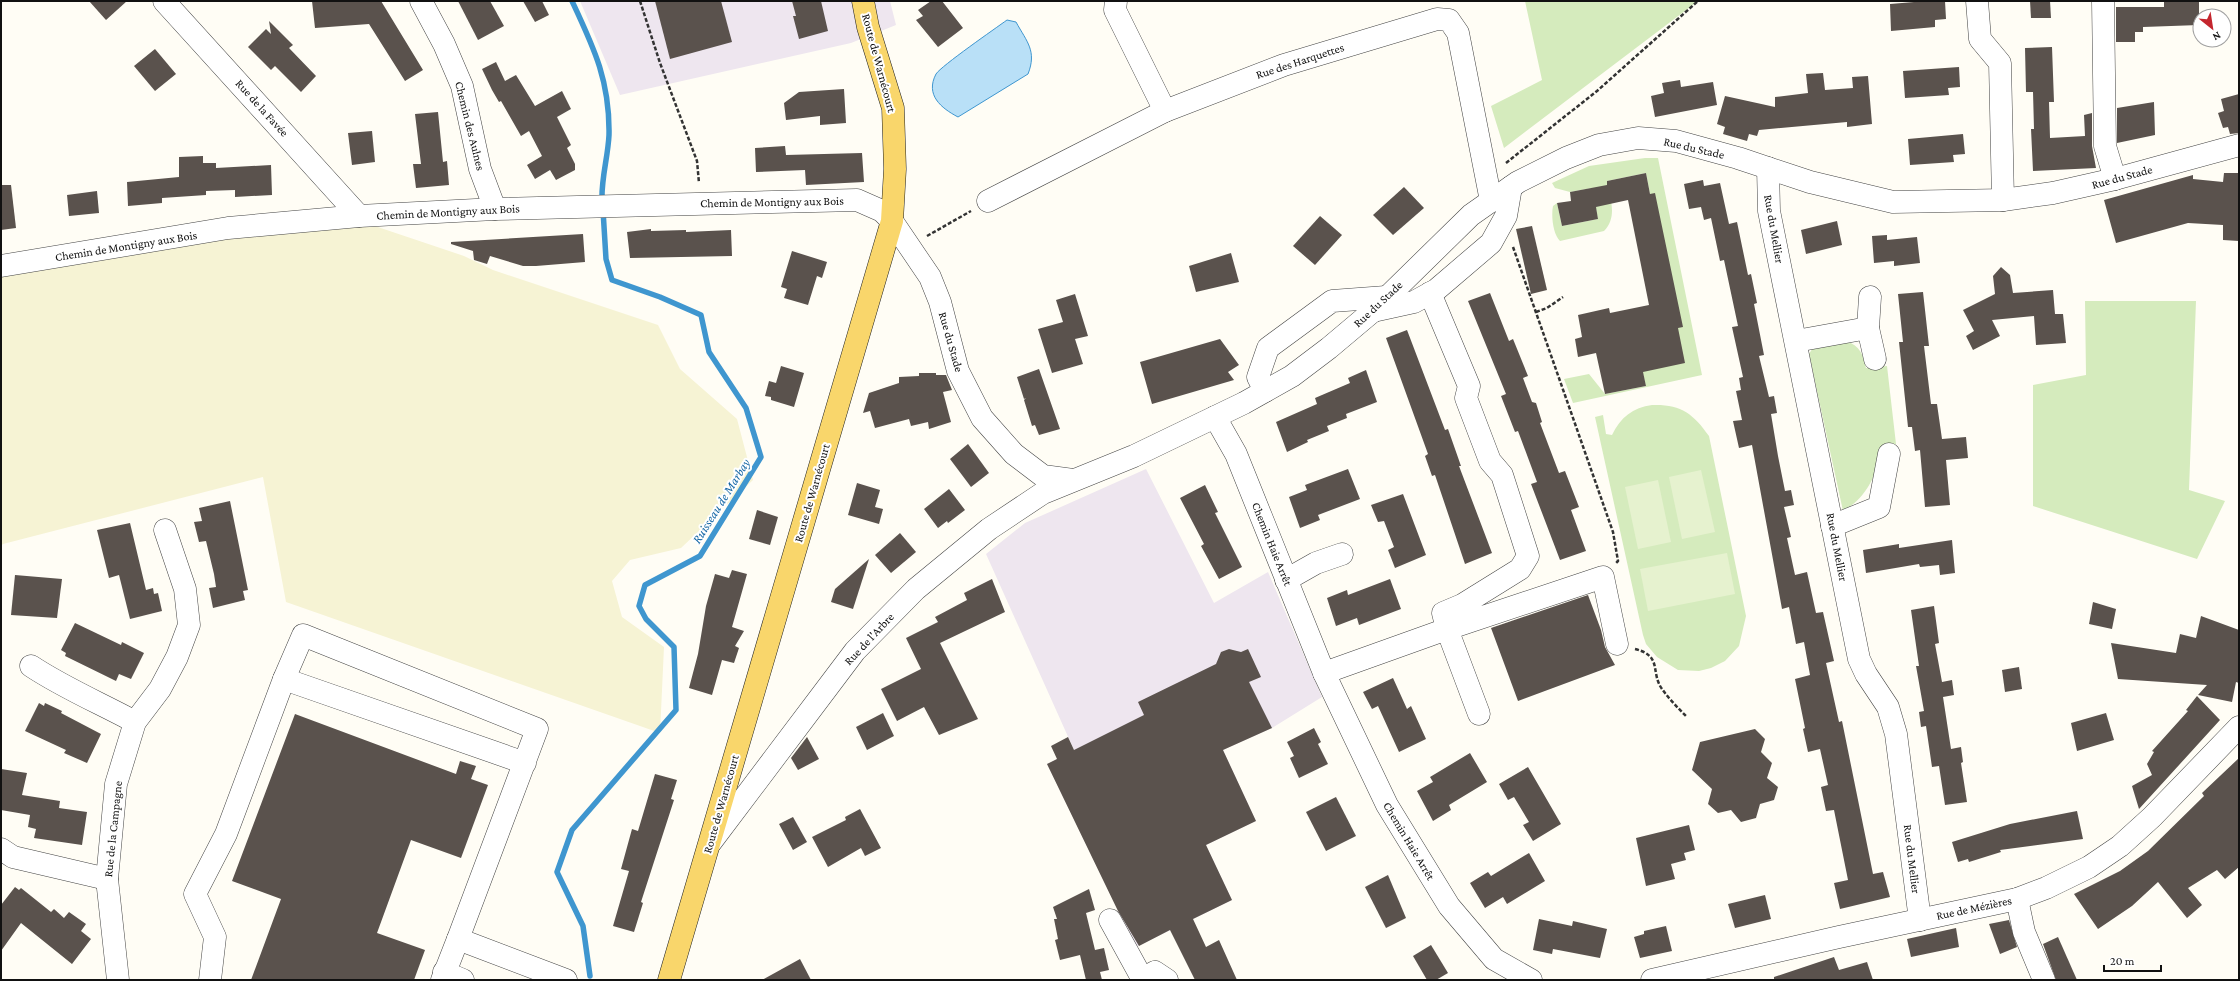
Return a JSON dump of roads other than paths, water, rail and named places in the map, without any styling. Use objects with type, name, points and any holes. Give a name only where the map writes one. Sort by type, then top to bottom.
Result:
[{"type":"main road","name":"Route de Warnécourt","points":[[669,980],[892,221],[895,169],[893,108],[868,27],[863,1]]},
{"type":"street","name":"Rue de la Favée","points":[[164,1],[359,216]]},
{"type":"street","name":"Chemin des Aulnes","points":[[421,1],[444,44],[462,86],[480,169],[495,209]]},
{"type":"street","points":[[1116,1],[1115,10],[1165,111]]},
{"type":"street","points":[[1978,1],[1980,39],[2000,63],[2003,200]]},
{"type":"street","points":[[2103,1],[2105,146],[2115,179]]},
{"type":"street","name":"Rue des Harquettes","points":[[988,201],[1165,111],[1284,65],[1437,19],[1449,20],[1458,33],[1491,201]]},
{"type":"street","name":"Rue du Stade","points":[[892,221],[930,276],[940,302],[958,371],[982,418],[1014,454],[1043,476],[1074,480],[1134,456],[1215,417],[1292,376],[1329,348],[1379,304],[1471,215],[1514,184],[1566,158],[1593,148],[1638,138],[1676,141],[1810,182],[1893,202],[2003,200],[2060,191],[2115,179],[2239,145]]},
{"type":"street","name":"Rue du Mellier","points":[[1768,168],[1769,211],[1859,658],[1866,674],[1888,707],[1896,734],[1920,920]]},
{"type":"street","points":[[1265,391],[1258,377],[1268,348],[1332,301],[1379,304],[1414,302],[1430,293],[1491,243],[1506,216],[1514,184]]},
{"type":"street","name":"Chemin de Montigny aux Bois","points":[[1,266],[228,228],[359,216],[495,209],[857,200],[882,211],[892,221]]},
{"type":"street","points":[[1430,293],[1450,344],[1469,386],[1466,398],[1490,462],[1502,475],[1528,556],[1520,569],[1462,605],[1442,613],[1479,714]]},
{"type":"street","points":[[1870,297],[1868,328],[1875,359]]},
{"type":"street","points":[[1796,341],[1868,328]]},
{"type":"street","name":"Chemin Haie Arrêt","points":[[1215,417],[1236,454],[1324,673],[1387,805],[1449,906],[1494,959],[1531,980]]},
{"type":"street","points":[[1832,526],[1879,507],[1889,454]]},
{"type":"street","name":"Rue de l'Arbre","points":[[709,845],[855,652],[916,589],[989,529],[1043,493],[1074,480]]},
{"type":"street","name":"Rue de la Campagne","points":[[118,980],[107,879],[116,784],[135,722],[160,689],[177,657],[188,625],[185,589],[165,530]]},
{"type":"street","points":[[1286,580],[1316,563],[1342,554]]},
{"type":"street","points":[[1324,673],[1447,629],[1603,577],[1617,644]]},
{"type":"street","points":[[210,980],[215,938],[196,894],[226,834],[284,679],[303,635],[537,729],[458,940],[450,977]]},
{"type":"street","points":[[31,666],[53,681],[99,702],[135,722]]},
{"type":"street","points":[[284,679],[525,763]]},
{"type":"street","name":"Rue de Mézières","points":[[1652,980],[1840,937],[2017,899],[2069,878],[2106,857],[2120,846],[2152,817],[2239,727]]},
{"type":"street","points":[[1,849],[13,857],[107,879]]},
{"type":"street","points":[[2017,899],[2024,932],[2044,980]]},
{"type":"street","points":[[1110,920],[1142,980],[1155,972],[1167,980]]},
{"type":"street","points":[[458,940],[566,980]]},
{"type":"water","points":[[1007,20],[1016,22],[1030,47],[1031,66],[1028,74],[958,117],[936,100],[932,88],[936,74]]},
{"type":"waterway","name":"Ruisseau de Marbay","points":[[572,1],[594,50],[604,81],[607,98],[609,135],[602,201]]},
{"type":"waterway","name":"Ruisseau de Marbay","points":[[590,976],[583,926],[557,872],[572,830],[676,710],[674,647],[646,619],[639,606],[645,585],[700,556],[761,457],[746,408],[709,352],[701,315],[660,297],[612,280],[606,259],[603,210]]}]
